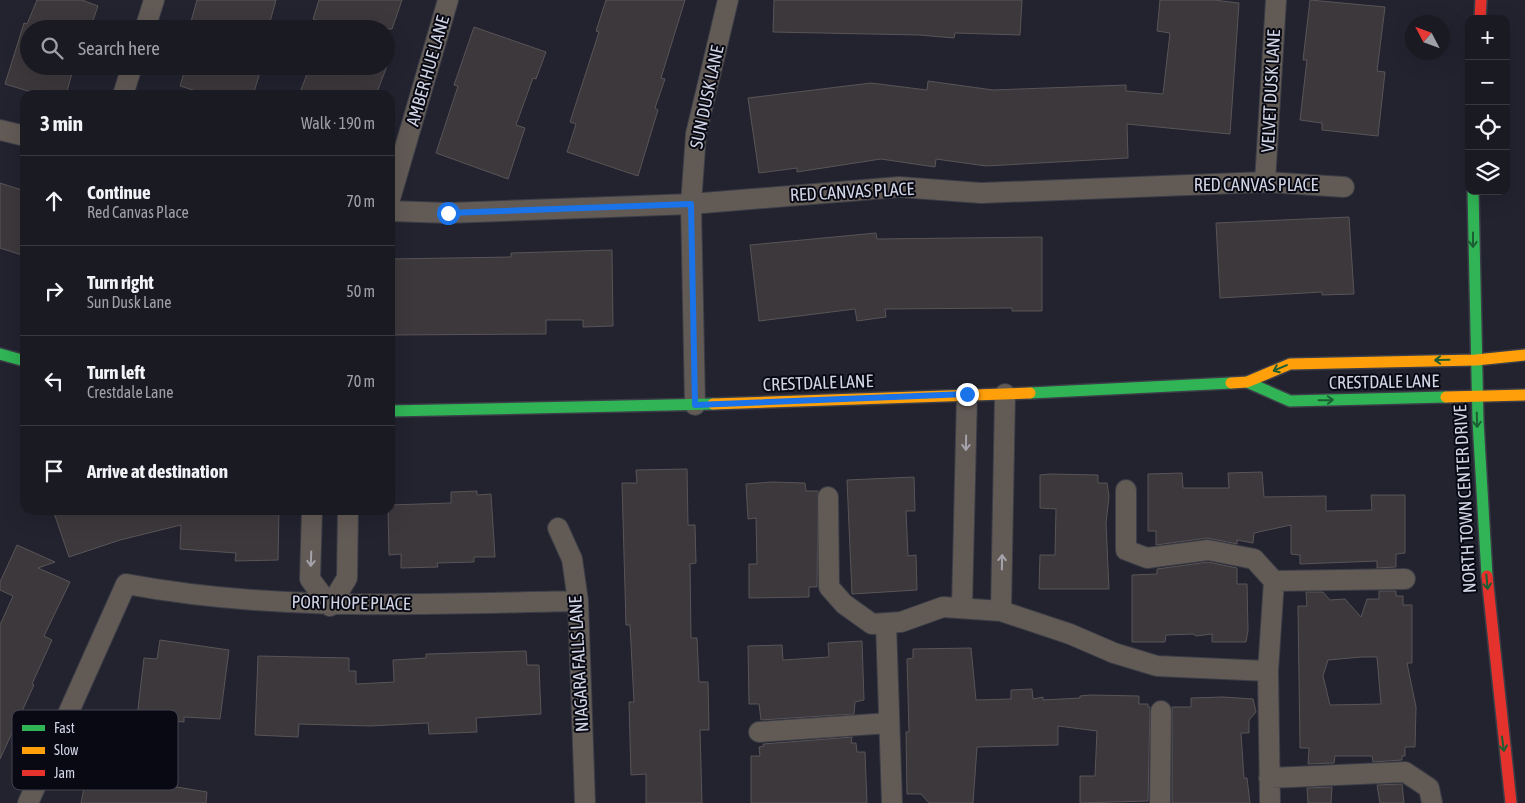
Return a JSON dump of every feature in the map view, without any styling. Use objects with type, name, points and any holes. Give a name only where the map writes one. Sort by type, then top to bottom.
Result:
[{"type":"street","points":[[148,20],[154,0]]},
{"type":"street","name":"AMBER HUE LANE","points":[[395,182],[448,0]]},
{"type":"street","name":"SUN DUSK LANE","points":[[695,405],[691,204],[696,134],[728,0]]},
{"type":"street","name":"VELVET DUSK LANE","points":[[1265,182],[1276,0]]},
{"type":"street","points":[[1480,15],[1481,0]]},
{"type":"street","points":[[124,90],[129,75]]},
{"type":"street","points":[[0,130],[20,135]]},
{"type":"street","name":"RED CANVAS PLACE","points":[[395,211],[448,213],[691,204],[900,187],[981,193],[1265,182],[1344,187]]},
{"type":"street","name":"NORTH TOWN CENTER DRIVE","points":[[1473,195],[1476,397],[1480,490],[1489,616],[1511,803]]},
{"type":"street","points":[[0,354],[20,360]]},
{"type":"street","name":"CRESTDALE LANE","points":[[395,411],[695,405],[1006,394],[1247,382],[1290,364],[1476,360],[1525,355]]},
{"type":"street","name":"CRESTDALE LANE","points":[[1247,382],[1290,401],[1525,395]]},
{"type":"street","points":[[962,607],[967,394]]},
{"type":"street","points":[[1001,611],[1006,394]]},
{"type":"street","points":[[1126,490],[1126,550],[1147,558],[1208,550],[1254,559],[1274,581],[1268,671],[1270,803]]},
{"type":"street","points":[[828,498],[829,588],[844,604],[872,624],[901,622],[943,607],[1001,611],[1070,634],[1114,653],[1157,666],[1268,671]]},
{"type":"street","points":[[312,515],[310,579],[330,606],[347,578],[348,515]]},
{"type":"street","name":"NIAGARA FALLS LANE","points":[[558,528],[572,559],[578,601],[585,803]]},
{"type":"street","points":[[1274,581],[1405,579]]},
{"type":"street","name":"PORT HOPE PLACE","points":[[70,710],[126,584],[185,595],[330,606],[578,601]]},
{"type":"street","points":[[886,623],[892,803]]},
{"type":"street","points":[[1160,803],[1161,711]]},
{"type":"street","points":[[759,732],[889,723]]},
{"type":"street","points":[[1269,778],[1405,772],[1429,788],[1432,803]]},
{"type":"street","name":"PORT HOPE PLACE","points":[[28,803],[34,790]]},
{"type":"building","points":[[37,0],[82,0],[98,6],[93,20],[29,20]]},
{"type":"building","points":[[197,0],[276,0],[270,20],[191,20]]},
{"type":"building","points":[[319,0],[402,0],[395,20],[313,19]]},
{"type":"building","points":[[606,0],[685,0],[661,78],[665,79],[655,108],[658,110],[638,176],[567,152],[576,124],[570,122],[599,32],[596,31]]},
{"type":"building","points":[[774,0],[1022,0],[1020,35],[955,33],[954,38],[919,35],[773,32]]},
{"type":"building","points":[[1160,0],[1214,0],[1239,3],[1230,134],[1127,124],[1128,158],[986,166],[936,159],[935,167],[881,159],[797,172],[797,168],[759,173],[748,98],[871,83],[927,90],[928,81],[993,90],[1126,85],[1126,91],[1163,94],[1170,33],[1157,31]]},
{"type":"building","points":[[1310,0],[1385,7],[1377,71],[1385,72],[1378,136],[1322,130],[1322,123],[1300,120],[1307,60],[1303,60]]},
{"type":"building","points":[[474,27],[546,52],[536,79],[533,78],[516,125],[525,128],[508,179],[436,153],[458,86],[454,85]]},
{"type":"building","points":[[20,36],[20,75],[72,75],[67,90],[25,90],[5,84]]},
{"type":"building","points":[[183,75],[259,75],[255,90],[193,90],[180,86]]},
{"type":"building","points":[[307,75],[384,75],[378,90],[301,90]]},
{"type":"building","points":[[0,183],[20,189],[20,254],[0,248]]},
{"type":"building","points":[[1349,217],[1354,294],[1322,295],[1322,292],[1220,298],[1216,223]]},
{"type":"building","points":[[876,233],[877,239],[1042,237],[1042,311],[1012,311],[1012,308],[885,309],[886,317],[857,321],[855,309],[759,321],[750,245]]},
{"type":"building","points":[[612,250],[613,326],[583,327],[583,320],[546,320],[546,334],[395,335],[395,259],[511,257],[511,253]]},
{"type":"building","points":[[687,469],[688,525],[695,525],[696,563],[690,564],[691,638],[697,638],[699,682],[708,682],[709,730],[700,730],[702,803],[646,803],[646,774],[631,775],[629,702],[634,702],[630,625],[626,625],[622,483],[637,483],[636,470]]},
{"type":"building","points":[[1262,472],[1264,497],[1326,496],[1326,511],[1372,510],[1371,495],[1405,495],[1405,553],[1396,554],[1396,567],[1377,568],[1377,561],[1300,564],[1300,555],[1291,554],[1291,525],[1254,533],[1253,543],[1237,540],[1237,544],[1207,538],[1156,545],[1156,531],[1148,531],[1148,474],[1182,473],[1183,488],[1229,488],[1228,473]]},
{"type":"building","points":[[1040,475],[1098,475],[1098,483],[1107,483],[1109,496],[1106,523],[1109,589],[1039,589],[1040,555],[1055,555],[1056,509],[1040,508]]},
{"type":"building","points":[[914,477],[915,511],[906,511],[908,556],[916,555],[917,590],[852,594],[847,480]]},
{"type":"building","points":[[772,482],[805,483],[806,491],[818,491],[817,587],[809,587],[809,597],[749,598],[749,564],[757,564],[756,518],[748,519],[746,484]]},
{"type":"building","points":[[477,491],[477,495],[491,494],[495,557],[474,557],[474,562],[437,563],[438,567],[401,568],[401,554],[389,555],[388,515],[395,515],[395,505],[451,503],[451,492]]},
{"type":"building","points":[[55,515],[279,515],[278,560],[235,561],[236,553],[180,549],[181,525],[120,540],[69,557]]},
{"type":"building","points":[[17,545],[55,562],[38,568],[70,582],[44,636],[52,640],[32,684],[34,685],[23,710],[12,710],[12,733],[0,759],[0,625],[13,596],[0,590],[0,582]]},
{"type":"building","points":[[1208,562],[1237,568],[1237,584],[1247,584],[1248,631],[1246,642],[1212,642],[1212,634],[1196,636],[1193,634],[1166,635],[1165,642],[1132,642],[1132,575],[1157,574],[1157,569]]},
{"type":"building","points":[[1379,591],[1396,591],[1396,596],[1403,596],[1403,605],[1412,605],[1412,663],[1407,663],[1416,707],[1415,747],[1405,747],[1405,756],[1402,756],[1402,760],[1373,762],[1372,756],[1335,756],[1334,763],[1308,764],[1309,748],[1300,748],[1298,606],[1307,606],[1306,592],[1323,592],[1330,600],[1345,599],[1361,617],[1367,599],[1379,599]],"holes":[[[1377,657],[1381,704],[1330,705],[1323,676],[1328,660]]]},
{"type":"building","points":[[160,640],[229,650],[220,719],[184,717],[184,722],[178,721],[178,710],[138,710],[144,658],[157,659]]},
{"type":"building","points":[[862,641],[864,700],[855,702],[854,714],[761,720],[759,704],[749,704],[748,646],[782,645],[783,660],[829,657],[828,643]]},
{"type":"building","points":[[971,648],[976,700],[1011,699],[1011,690],[1032,689],[1033,699],[1043,697],[1043,700],[1080,698],[1080,696],[1091,695],[1139,696],[1139,704],[1148,704],[1148,707],[1150,707],[1148,801],[1080,803],[1080,776],[1095,776],[1097,731],[1058,726],[1058,745],[977,747],[973,803],[929,803],[921,794],[907,794],[906,732],[909,732],[907,659],[913,658],[913,649]]},
{"type":"building","points":[[526,651],[527,665],[539,665],[541,714],[476,718],[477,732],[429,734],[428,723],[370,726],[299,724],[298,737],[255,735],[258,656],[349,658],[349,671],[356,671],[356,684],[394,682],[393,660],[426,658],[426,654]]},
{"type":"building","points":[[1223,697],[1253,699],[1256,712],[1249,720],[1249,733],[1241,733],[1244,778],[1247,778],[1250,803],[1172,803],[1172,707],[1191,707],[1191,698]]},
{"type":"building","points":[[852,737],[851,743],[856,743],[857,752],[865,752],[867,803],[751,803],[751,756],[760,756],[759,747],[764,746],[763,744]]},
{"type":"building","points":[[1402,784],[1404,803],[1380,803],[1377,785]]},
{"type":"building","points":[[178,787],[207,792],[206,803],[81,803],[83,790],[178,790]]},
{"type":"building","points":[[1332,787],[1331,803],[1308,803],[1307,788]]},
{"type":"traffic: fast","points":[[1473,195],[1478,421],[1487,576]]},
{"type":"traffic: fast","points":[[0,354],[20,360]]},
{"type":"traffic: fast","points":[[1247,382],[1290,401],[1446,397]]},
{"type":"traffic: fast","points":[[1030,393],[1231,383]]},
{"type":"traffic: fast","points":[[395,411],[713,404]]},
{"type":"traffic: slow","points":[[1231,383],[1247,382],[1290,364],[1476,360],[1525,355]]},
{"type":"traffic: slow","points":[[713,404],[1030,393]]},
{"type":"traffic: slow","points":[[1446,397],[1525,395]]},
{"type":"traffic: jam","points":[[1480,15],[1481,0]]},
{"type":"traffic: jam","points":[[1487,576],[1511,803]]},
{"type":"route","points":[[448,213],[691,204],[695,405],[967,394]]}]
